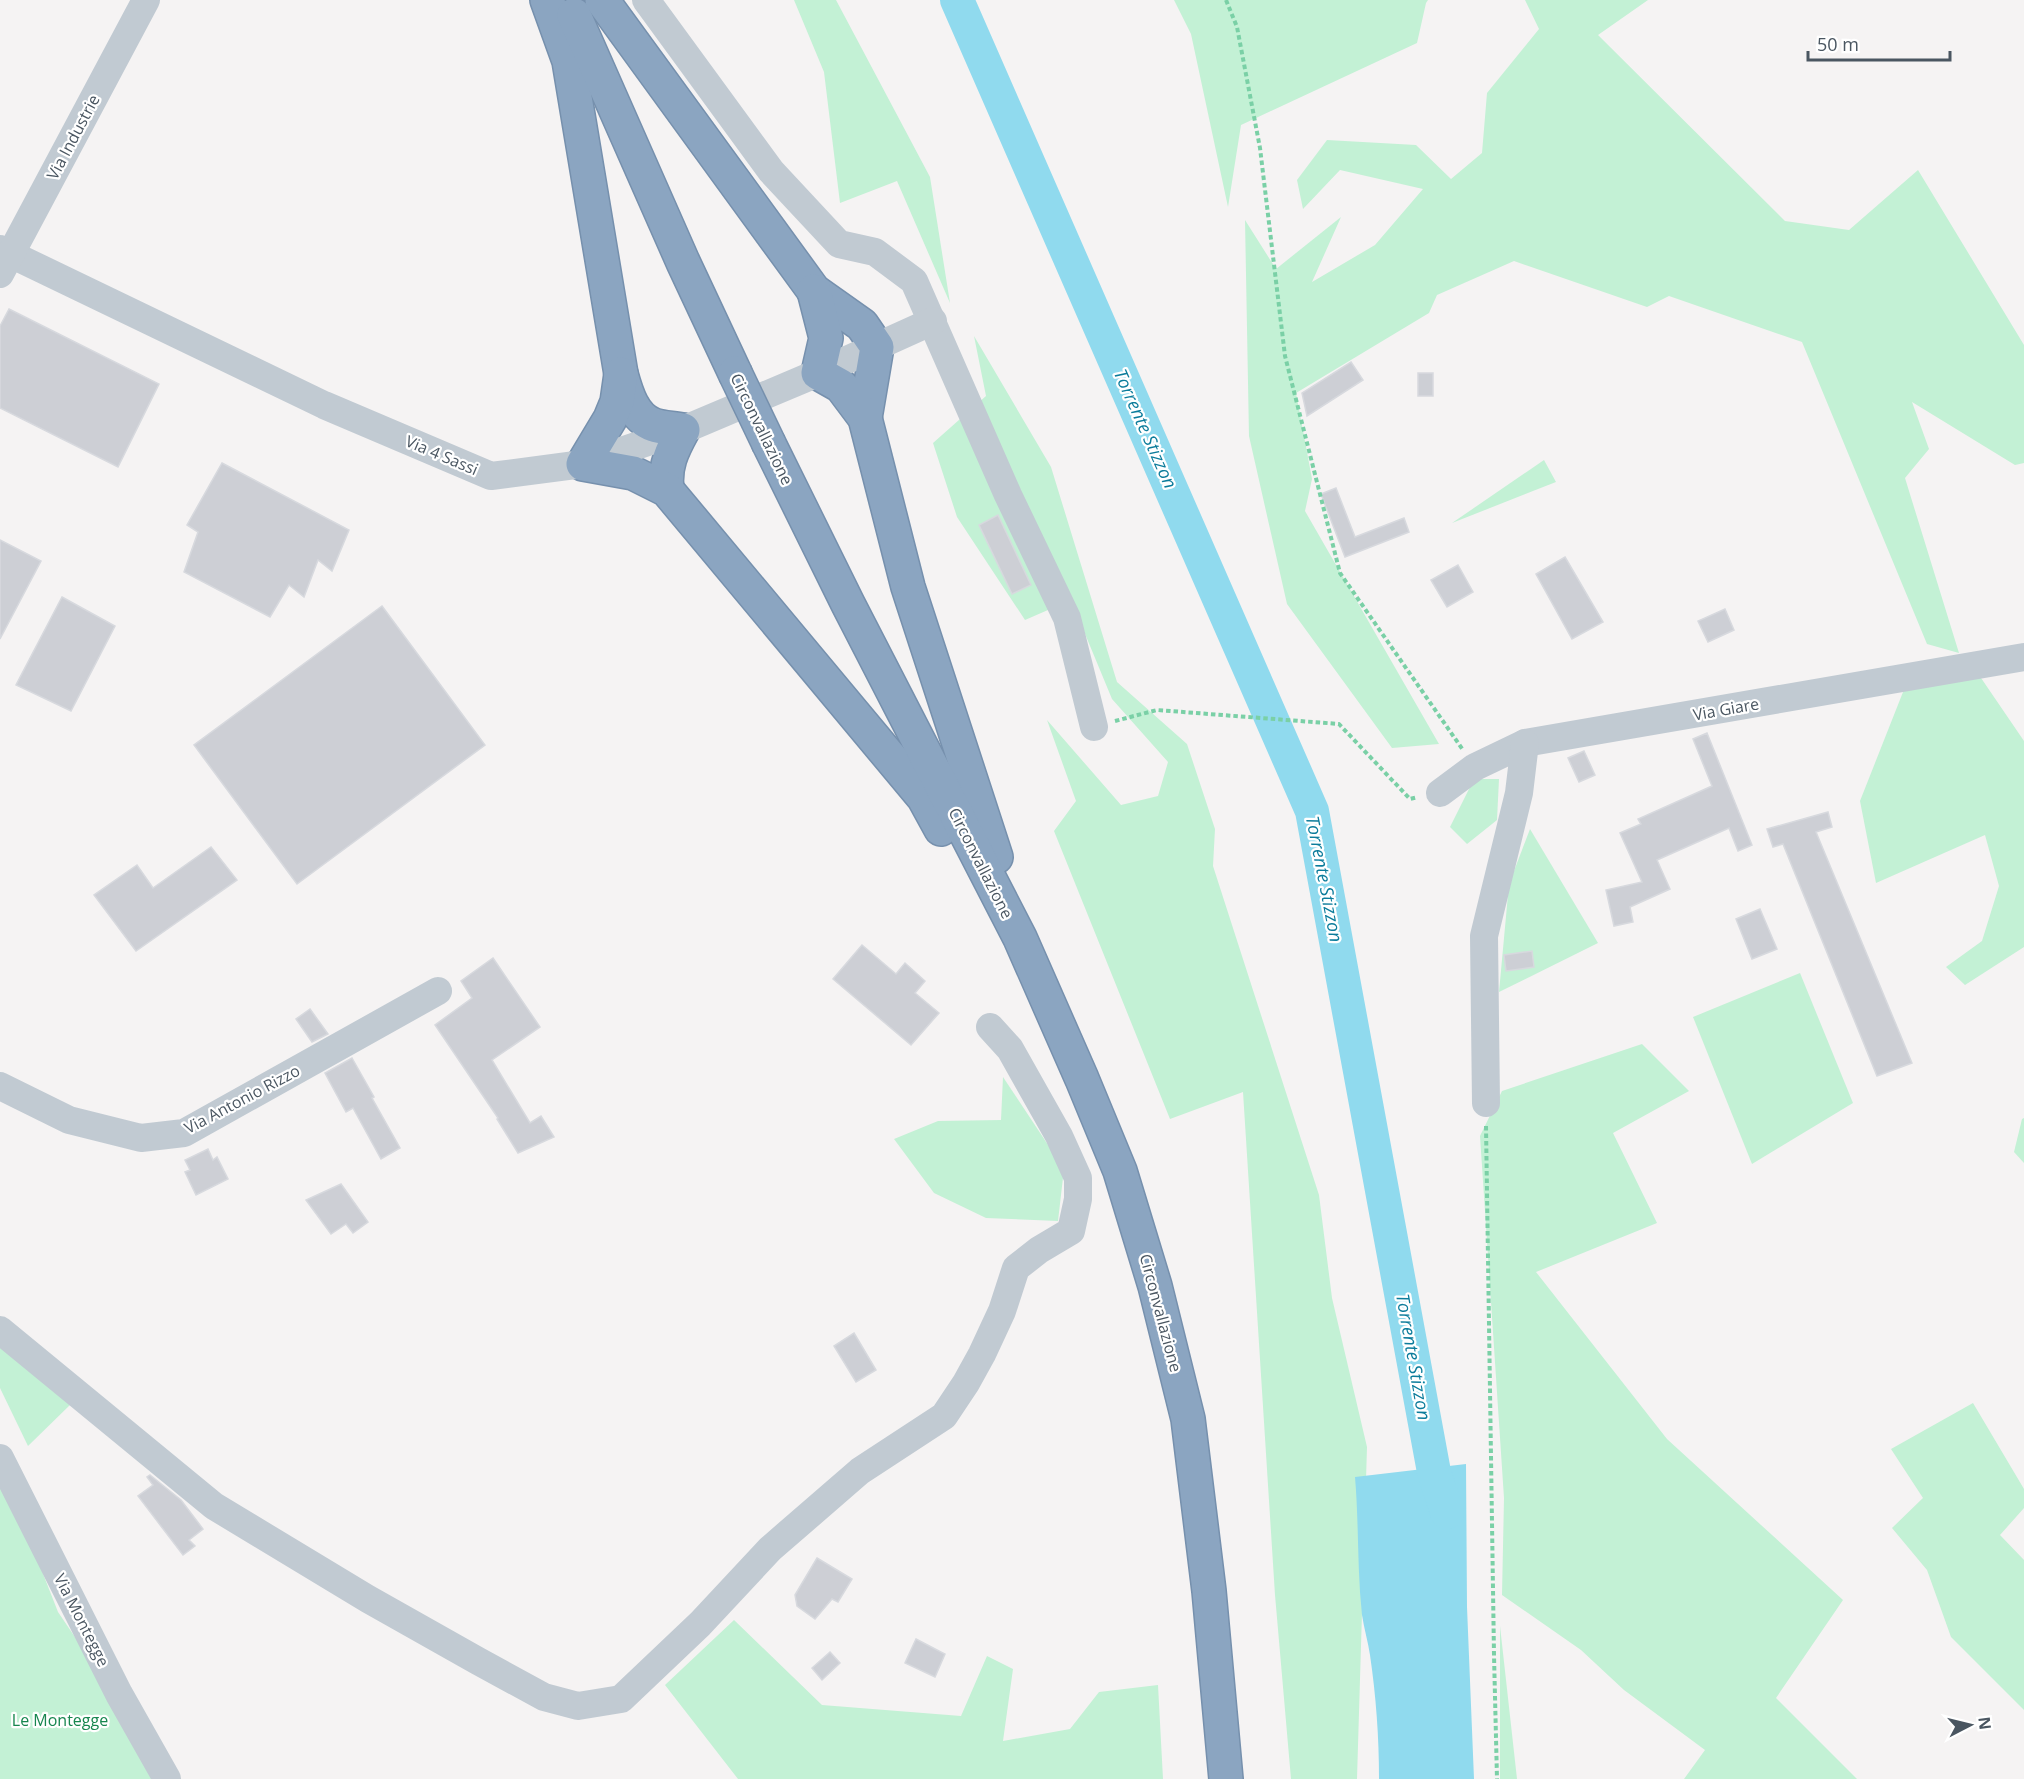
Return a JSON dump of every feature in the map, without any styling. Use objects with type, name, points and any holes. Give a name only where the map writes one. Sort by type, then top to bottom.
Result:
[{"type":"highway","points":[[548,0],[569,60],[621,374],[628,399],[638,414],[652,425],[682,430],[668,461],[665,475],[667,490]]},
{"type":"highway","name":"Circonvallazione","points":[[567,0],[678,251],[769,444],[848,604],[1020,938],[1120,1171],[1158,1297],[1188,1419],[1209,1591],[1226,1779]]},
{"type":"highway","points":[[602,0],[814,291],[862,325],[877,346],[865,418]]},
{"type":"highway","points":[[621,374],[617,402],[610,419],[583,464],[633,473],[667,490],[924,798],[968,878],[997,894],[1000,869],[908,586],[865,418],[841,386],[818,373],[826,338],[814,291]]},
{"type":"street","name":"Via Industrie","points":[[4,259],[146,0]]},
{"type":"street","points":[[646,0],[771,171],[839,244],[875,252],[914,281],[1008,495],[1066,618],[1094,727]]},
{"type":"street","name":"Via 4 Sassi","points":[[4,259],[324,405],[491,476],[583,464],[682,430],[818,373],[933,321]]},
{"type":"street","name":"Via Giare","points":[[1440,793],[1475,768],[1525,743],[2024,657]]},
{"type":"street","points":[[1486,1103],[1484,936],[1519,793],[1525,743]]},
{"type":"street","name":"Via Antonio Rizzo","points":[[0,1086],[69,1120],[141,1138],[184,1133],[438,991]]},
{"type":"street","points":[[0,1330],[214,1506],[368,1599],[544,1697],[578,1706],[621,1699],[700,1624],[770,1550],[860,1471],[944,1416],[982,1354],[1002,1311],[1016,1269],[1039,1250],[1071,1231],[1078,1199],[1078,1178],[1059,1136],[1010,1049],[990,1027]]},
{"type":"street","name":"Via Montegge","points":[[0,1458],[114,1683],[167,1779]]},
{"type":"path","points":[[1226,0],[1237,27],[1260,148],[1285,356],[1340,573],[1475,768]]},
{"type":"path","points":[[1094,727],[1157,710],[1339,724],[1410,799],[1440,793]]},
{"type":"path","points":[[1486,1103],[1497,1779]]},
{"type":"green space","points":[[794,0],[836,0],[930,177],[950,303],[897,181],[840,203],[824,72]]},
{"type":"green space","points":[[1174,0],[1428,0],[1417,43],[1241,125],[1228,207],[1191,34]]},
{"type":"green space","points":[[1525,0],[1648,0],[1598,35],[1785,221],[1849,230],[1918,170],[2024,345],[2024,463],[2015,465],[1912,402],[1929,449],[1905,478],[1959,653],[1927,644],[1802,342],[1669,296],[1647,307],[1514,261],[1437,295],[1429,313],[1296,393],[1312,479],[1305,511],[1439,744],[1392,748],[1287,604],[1249,436],[1245,220],[1276,269],[1341,217],[1312,282],[1375,245],[1423,189],[1340,170],[1303,209],[1297,180],[1327,140],[1416,145],[1451,179],[1482,153],[1487,93],[1539,29]]},
{"type":"green space","points":[[974,336],[1051,467],[1117,682],[1187,744],[1215,829],[1213,866],[1319,1195],[1332,1298],[1367,1447],[1357,1779],[1291,1779],[1275,1595],[1243,1092],[1170,1119],[1054,831],[1076,801],[1047,720],[1121,805],[1158,796],[1168,762],[1112,699],[1071,600],[1025,620],[957,517],[933,443],[986,396]]},
{"type":"green space","points":[[1544,460],[1556,482],[1452,523]]},
{"type":"green space","points":[[1979,675],[2024,741],[2024,947],[1965,985],[1946,967],[1982,941],[1999,886],[1985,835],[1876,883],[1860,801],[1905,687]]},
{"type":"green space","points":[[1474,779],[1499,779],[1497,820],[1467,844],[1450,827]]},
{"type":"green space","points":[[1530,829],[1598,943],[1499,992],[1509,884]]},
{"type":"green space","points":[[1800,973],[1853,1103],[1752,1164],[1693,1017]]},
{"type":"green space","points":[[1642,1044],[1689,1091],[1613,1133],[1657,1223],[1536,1272],[1667,1439],[1843,1600],[1776,1698],[1857,1779],[1684,1779],[1705,1750],[1624,1690],[1581,1650],[1502,1595],[1504,1498],[1480,1136],[1502,1091]]},
{"type":"green space","points":[[1003,1077],[1064,1169],[1058,1221],[986,1218],[934,1193],[894,1139],[938,1121],[1001,1120]]},
{"type":"green space","points":[[2024,1118],[2024,1163],[2014,1152]]},
{"type":"green space","points":[[0,1343],[72,1403],[28,1446],[0,1388]]},
{"type":"green space","points":[[1973,1403],[2024,1489],[2024,1508],[2000,1535],[2024,1560],[2024,1710],[1951,1637],[1927,1570],[1892,1528],[1923,1498],[1891,1449]]},
{"type":"green space","name":"Le Montegge","points":[[0,1464],[58,1612],[121,1705],[162,1779],[0,1779]]},
{"type":"green space","points":[[734,1620],[822,1705],[961,1716],[987,1656],[1013,1669],[1003,1741],[1070,1729],[1099,1692],[1158,1685],[1163,1779],[738,1779],[665,1685]]},
{"type":"green space","points":[[1500,1626],[1517,1779],[1500,1779]]},
{"type":"water","points":[[1466,1464],[1467,1607],[1474,1779],[1379,1779],[1374,1686],[1360,1598],[1355,1477]]},
{"type":"building","points":[[9,309],[159,384],[118,467],[0,408],[0,326]]},
{"type":"building","points":[[1351,362],[1363,380],[1307,416],[1302,393]]},
{"type":"building","points":[[1418,373],[1433,373],[1433,396],[1418,396]]},
{"type":"building","points":[[222,463],[349,530],[332,571],[318,560],[304,597],[289,585],[270,617],[184,572],[198,532],[187,525]]},
{"type":"building","points":[[1336,488],[1355,537],[1404,518],[1409,532],[1345,557],[1321,494]]},
{"type":"building","points":[[998,515],[1031,585],[1012,594],[979,525]]},
{"type":"building","points":[[0,540],[41,561],[0,639]]},
{"type":"building","points":[[1565,557],[1603,622],[1572,639],[1536,574]]},
{"type":"building","points":[[1458,565],[1473,592],[1447,607],[1431,580]]},
{"type":"building","points":[[62,597],[115,626],[71,711],[16,685]]},
{"type":"building","points":[[382,606],[485,745],[297,884],[194,745]]},
{"type":"building","points":[[1725,609],[1734,630],[1708,642],[1698,621]]},
{"type":"building","points":[[1707,733],[1752,845],[1738,851],[1729,828],[1657,860],[1670,889],[1630,907],[1633,922],[1614,926],[1606,890],[1642,882],[1620,833],[1641,824],[1638,819],[1712,786],[1693,739]]},
{"type":"building","points":[[1584,751],[1595,775],[1579,782],[1568,758]]},
{"type":"building","points":[[1828,812],[1832,827],[1816,832],[1912,1063],[1877,1076],[1783,844],[1773,847],[1767,829]]},
{"type":"building","points":[[211,847],[237,880],[136,951],[94,895],[137,865],[153,888]]},
{"type":"building","points":[[1760,909],[1777,949],[1752,959],[1736,919]]},
{"type":"building","points":[[862,945],[896,974],[905,963],[925,981],[915,993],[939,1013],[911,1045],[833,979]]},
{"type":"building","points":[[1532,951],[1534,967],[1506,971],[1504,955]]},
{"type":"building","points":[[493,958],[540,1027],[492,1060],[530,1123],[541,1116],[554,1137],[518,1153],[498,1118],[435,1025],[472,998],[461,981]]},
{"type":"building","points":[[310,1009],[328,1034],[312,1042],[296,1019]]},
{"type":"building","points":[[352,1058],[400,1148],[381,1159],[353,1108],[346,1112],[325,1073]]},
{"type":"building","points":[[208,1149],[213,1160],[217,1157],[228,1179],[196,1195],[185,1172],[190,1170],[185,1160]]},
{"type":"building","points":[[341,1184],[368,1222],[353,1233],[346,1224],[331,1234],[306,1200]]},
{"type":"building","points":[[854,1333],[876,1370],[856,1382],[834,1346]]},
{"type":"building","points":[[150,1475],[181,1500],[203,1529],[189,1540],[195,1546],[183,1555],[138,1496],[153,1485],[147,1477]]},
{"type":"building","points":[[817,1558],[852,1579],[838,1602],[832,1599],[815,1619],[797,1606],[795,1595]]},
{"type":"building","points":[[916,1639],[945,1654],[935,1677],[905,1663]]},
{"type":"building","points":[[830,1652],[840,1663],[822,1680],[812,1668]]},
{"type":"waterway","name":"Torrente Stizzon","points":[[957,0],[1312,811],[1434,1472],[1447,1512]]}]
